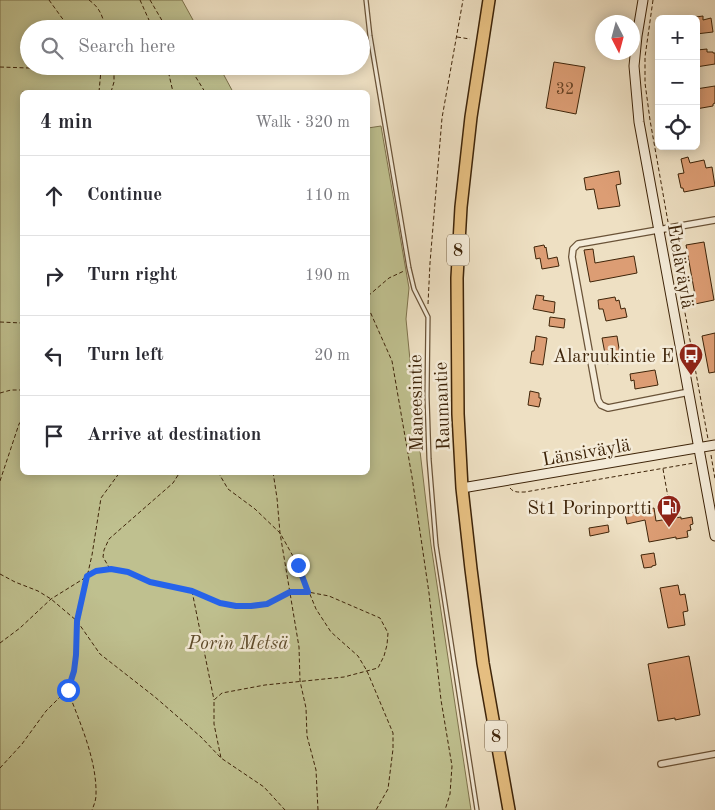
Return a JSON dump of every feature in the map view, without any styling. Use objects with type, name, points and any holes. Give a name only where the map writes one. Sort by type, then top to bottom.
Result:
[{"type":"highway","name":"Raumantie","points":[[489,0],[467,146],[461,207],[456,278],[458,414],[462,488],[483,663],[509,810]]},
{"type":"street","name":"Eteläväylä","points":[[643,0],[634,66],[638,122],[715,536]]},
{"type":"street","points":[[688,392],[608,408],[601,406],[598,400],[572,257],[574,249],[578,244],[715,220]]},
{"type":"street","name":"Länsiväylä","points":[[462,488],[712,446]]},
{"type":"street","points":[[661,764],[715,754]]},
{"type":"lane","name":"Maneesintie","points":[[366,0],[368,20]]},
{"type":"lane","name":"Maneesintie","points":[[370,36],[409,268],[414,289],[428,317],[427,396],[429,459],[436,545],[477,810]]},
{"type":"path","points":[[49,0],[64,20]]},
{"type":"path","points":[[89,0],[96,5],[103,20]]},
{"type":"path","points":[[140,0],[149,20]]},
{"type":"path","points":[[150,0],[162,20]]},
{"type":"path","points":[[428,317],[430,254],[442,118],[463,0]]},
{"type":"path","points":[[456,37],[470,39]]},
{"type":"path","points":[[0,67],[20,68]]},
{"type":"path","points":[[98,90],[100,75]]},
{"type":"path","points":[[112,90],[115,75]]},
{"type":"path","points":[[169,75],[173,90]]},
{"type":"path","points":[[194,75],[203,90]]},
{"type":"path","points":[[370,294],[389,278],[409,268]]},
{"type":"path","points":[[370,312],[392,361],[412,477],[429,593],[441,700],[452,766],[450,794],[445,810]]},
{"type":"path","points":[[0,322],[20,323]]},
{"type":"path","points":[[0,393],[20,390]]},
{"type":"path","points":[[0,481],[20,423]]},
{"type":"path","points":[[712,446],[715,479]]},
{"type":"path","points":[[505,481],[512,491],[516,492],[715,459]]},
{"type":"path","points":[[663,468],[671,514]]},
{"type":"path","points":[[0,768],[22,744],[46,711],[68,690],[74,671],[77,621],[97,527],[101,498],[118,475]]},
{"type":"path","points":[[111,569],[103,557],[108,539],[173,483],[178,475]]},
{"type":"path","points":[[220,475],[228,489],[255,509],[280,533],[298,565],[316,609],[331,632],[358,656],[367,671],[393,733],[388,789],[376,810]]},
{"type":"path","points":[[273,475],[280,533],[299,647],[300,681],[306,708],[307,736],[316,770],[318,810]]},
{"type":"path","points":[[0,643],[20,628],[51,599],[96,571],[111,569],[128,572],[150,582],[192,591],[220,603],[236,606],[267,604],[290,592],[308,592],[329,596],[380,618],[388,633],[384,656],[378,668],[344,677],[265,685],[222,692],[214,700]]},
{"type":"path","points":[[0,574],[51,599],[77,621],[100,654],[156,697],[221,758],[264,787],[285,810]]},
{"type":"path","points":[[192,591],[214,700],[214,724],[221,758]]},
{"type":"path","points":[[68,690],[88,744],[96,779],[96,797],[92,810]]},
{"type":"green space","name":"Porin Metsä","points":[[0,0],[182,0],[193,20],[20,20],[20,75],[224,75],[232,90],[20,90],[20,475],[370,475],[370,128],[381,126],[409,288],[406,319],[431,545],[471,810],[0,810]]},
{"type":"building","points":[[700,16],[703,16],[703,20],[711,18],[713,32],[700,34]]},
{"type":"building","points":[[707,49],[707,52],[715,53],[715,64],[700,66],[700,50]]},
{"type":"building","points":[[554,62],[585,67],[576,114],[546,108]]},
{"type":"building","points":[[715,86],[715,103],[713,106],[700,108],[700,88]]},
{"type":"building","points":[[688,157],[690,163],[704,160],[706,168],[712,167],[715,186],[684,192],[683,188],[681,188],[678,174],[684,173],[681,159]]},
{"type":"building","points":[[619,171],[621,184],[616,185],[620,206],[598,209],[594,189],[586,190],[584,178]]},
{"type":"building","points":[[704,242],[714,300],[695,304],[686,245]]},
{"type":"building","points":[[544,245],[548,259],[557,257],[559,266],[542,269],[540,258],[536,259],[534,247]]},
{"type":"building","points":[[593,249],[595,263],[634,256],[637,273],[590,282],[584,250]]},
{"type":"building","points":[[536,295],[544,296],[543,300],[555,302],[554,313],[533,309]]},
{"type":"building","points":[[615,297],[616,301],[619,300],[621,309],[625,308],[627,317],[606,321],[603,309],[599,309],[598,300]]},
{"type":"building","points":[[550,317],[565,319],[564,328],[549,326]]},
{"type":"building","points":[[715,333],[715,372],[709,373],[702,336]]},
{"type":"building","points":[[536,336],[547,338],[543,365],[530,363]]},
{"type":"building","points":[[617,336],[621,361],[607,364],[602,338]]},
{"type":"building","points":[[655,370],[658,385],[635,389],[634,380],[631,381],[630,374]]},
{"type":"building","points":[[530,391],[539,393],[539,398],[541,398],[539,407],[528,405]]},
{"type":"building","points":[[654,508],[656,521],[692,517],[693,524],[690,525],[691,530],[687,531],[688,537],[676,539],[676,537],[649,542],[645,520],[627,524],[625,514]]},
{"type":"building","points":[[608,525],[609,532],[590,536],[589,528]]},
{"type":"building","points":[[654,553],[656,565],[644,568],[641,555]]},
{"type":"building","points":[[678,585],[680,595],[685,594],[688,611],[683,612],[685,625],[668,628],[660,588]]},
{"type":"building","points":[[689,656],[700,715],[658,721],[648,664]]},
{"type":"place","name":"Alaruukintie E","points":[[691,376]]},
{"type":"place","name":"St1 Porinportti","points":[[669,528]]},
{"type":"route","points":[[68,690],[74,671],[77,621],[87,576],[96,571],[111,569],[128,572],[150,582],[192,591],[220,603],[251,606],[267,604],[290,592],[308,592],[298,565]]}]
